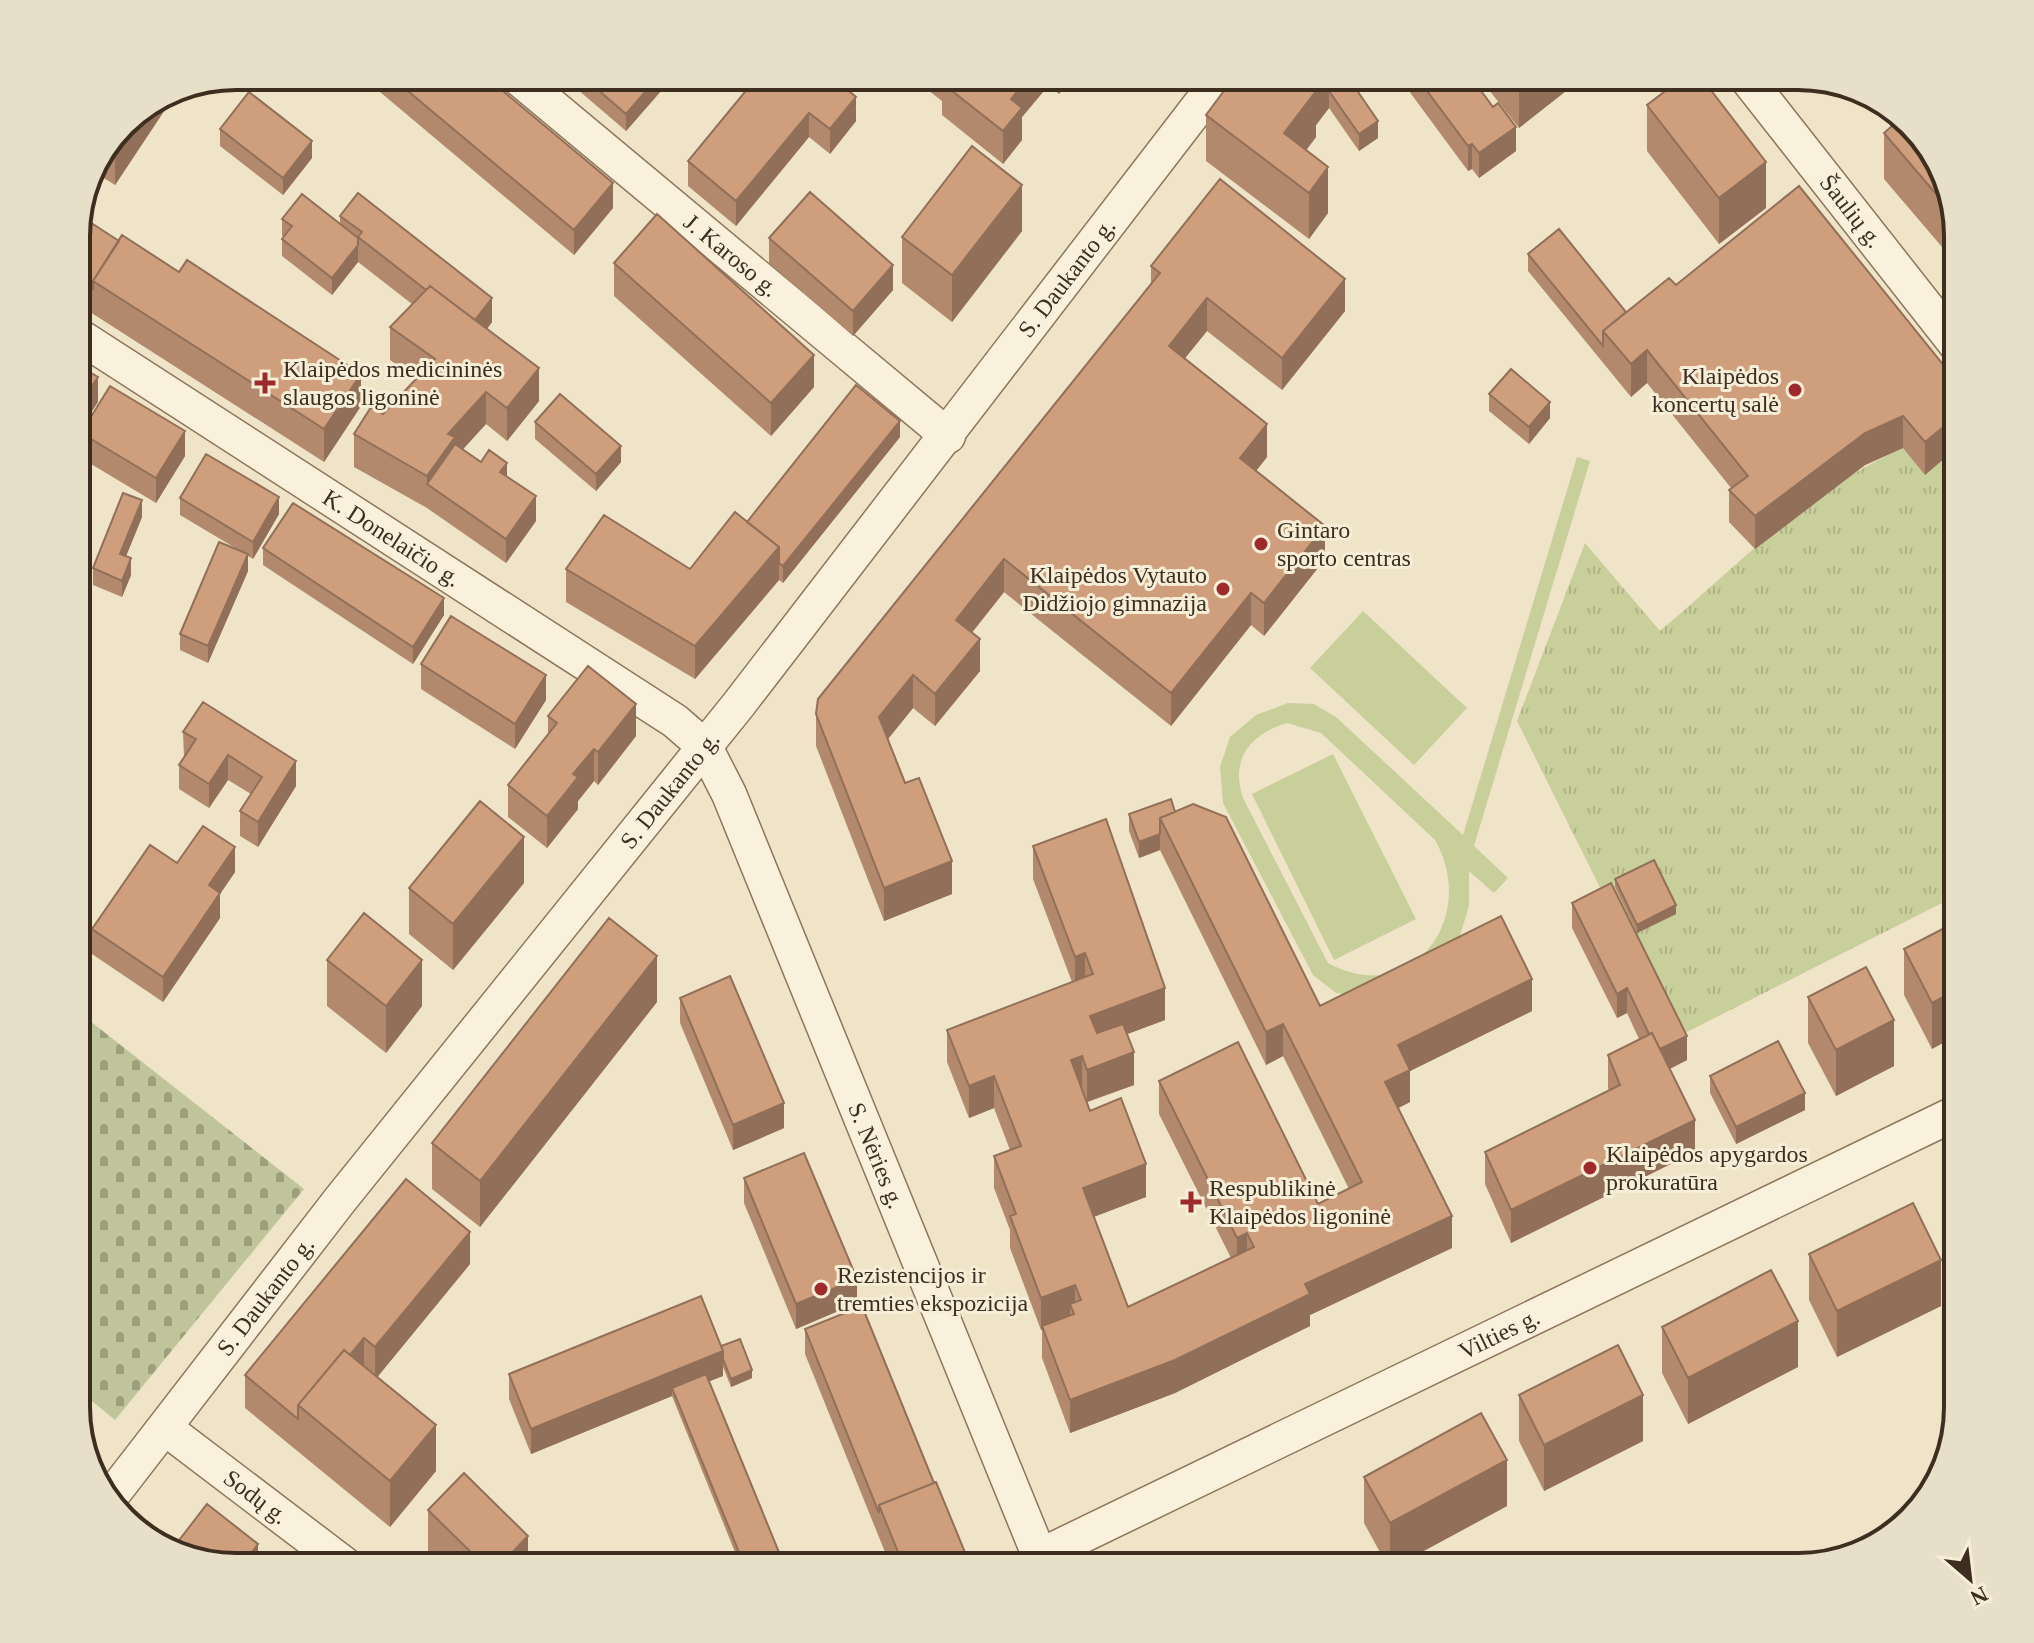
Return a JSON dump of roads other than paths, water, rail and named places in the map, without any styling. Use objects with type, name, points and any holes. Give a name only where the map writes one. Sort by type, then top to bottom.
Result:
[{"type":"street","name":"J. Karoso g.","points":[[533,90],[948,436]]},
{"type":"street","name":"S. Daukanto g.","points":[[116,1490],[340,1200],[705,747],[948,436],[1211,90]]},
{"type":"street","name":"Šaulių g.","points":[[1756,90],[1944,329]]},
{"type":"street","name":"K. Donelaičio g.","points":[[90,343],[514,615],[675,721],[705,747]]},
{"type":"street","name":"S. Nėries g.","points":[[705,747],[729,794],[1038,1553]]},
{"type":"street","name":"Vilties g.","points":[[1060,1553],[1944,1119]]},
{"type":"street","name":"Sodų g.","points":[[165,1428],[330,1553]]},
{"type":"place","name":"Klaipėdos medicininės slaugos ligoninė","points":[[265,383]]},
{"type":"place","name":"Klaipėdos koncertų salė","points":[[1795,390]]},
{"type":"place","name":"Gintaro sporto centras","points":[[1261,544]]},
{"type":"place","name":"Klaipėdos Vytauto Didžiojo gimnazija","points":[[1223,589]]},
{"type":"place","name":"Klaipėdos apygardos prokuratūra","points":[[1590,1168]]},
{"type":"place","name":"Respublikinė Klaipėdos ligoninė","points":[[1191,1202]]},
{"type":"place","name":"Rezistencijos ir tremties ekspozicija","points":[[821,1289]]}]
